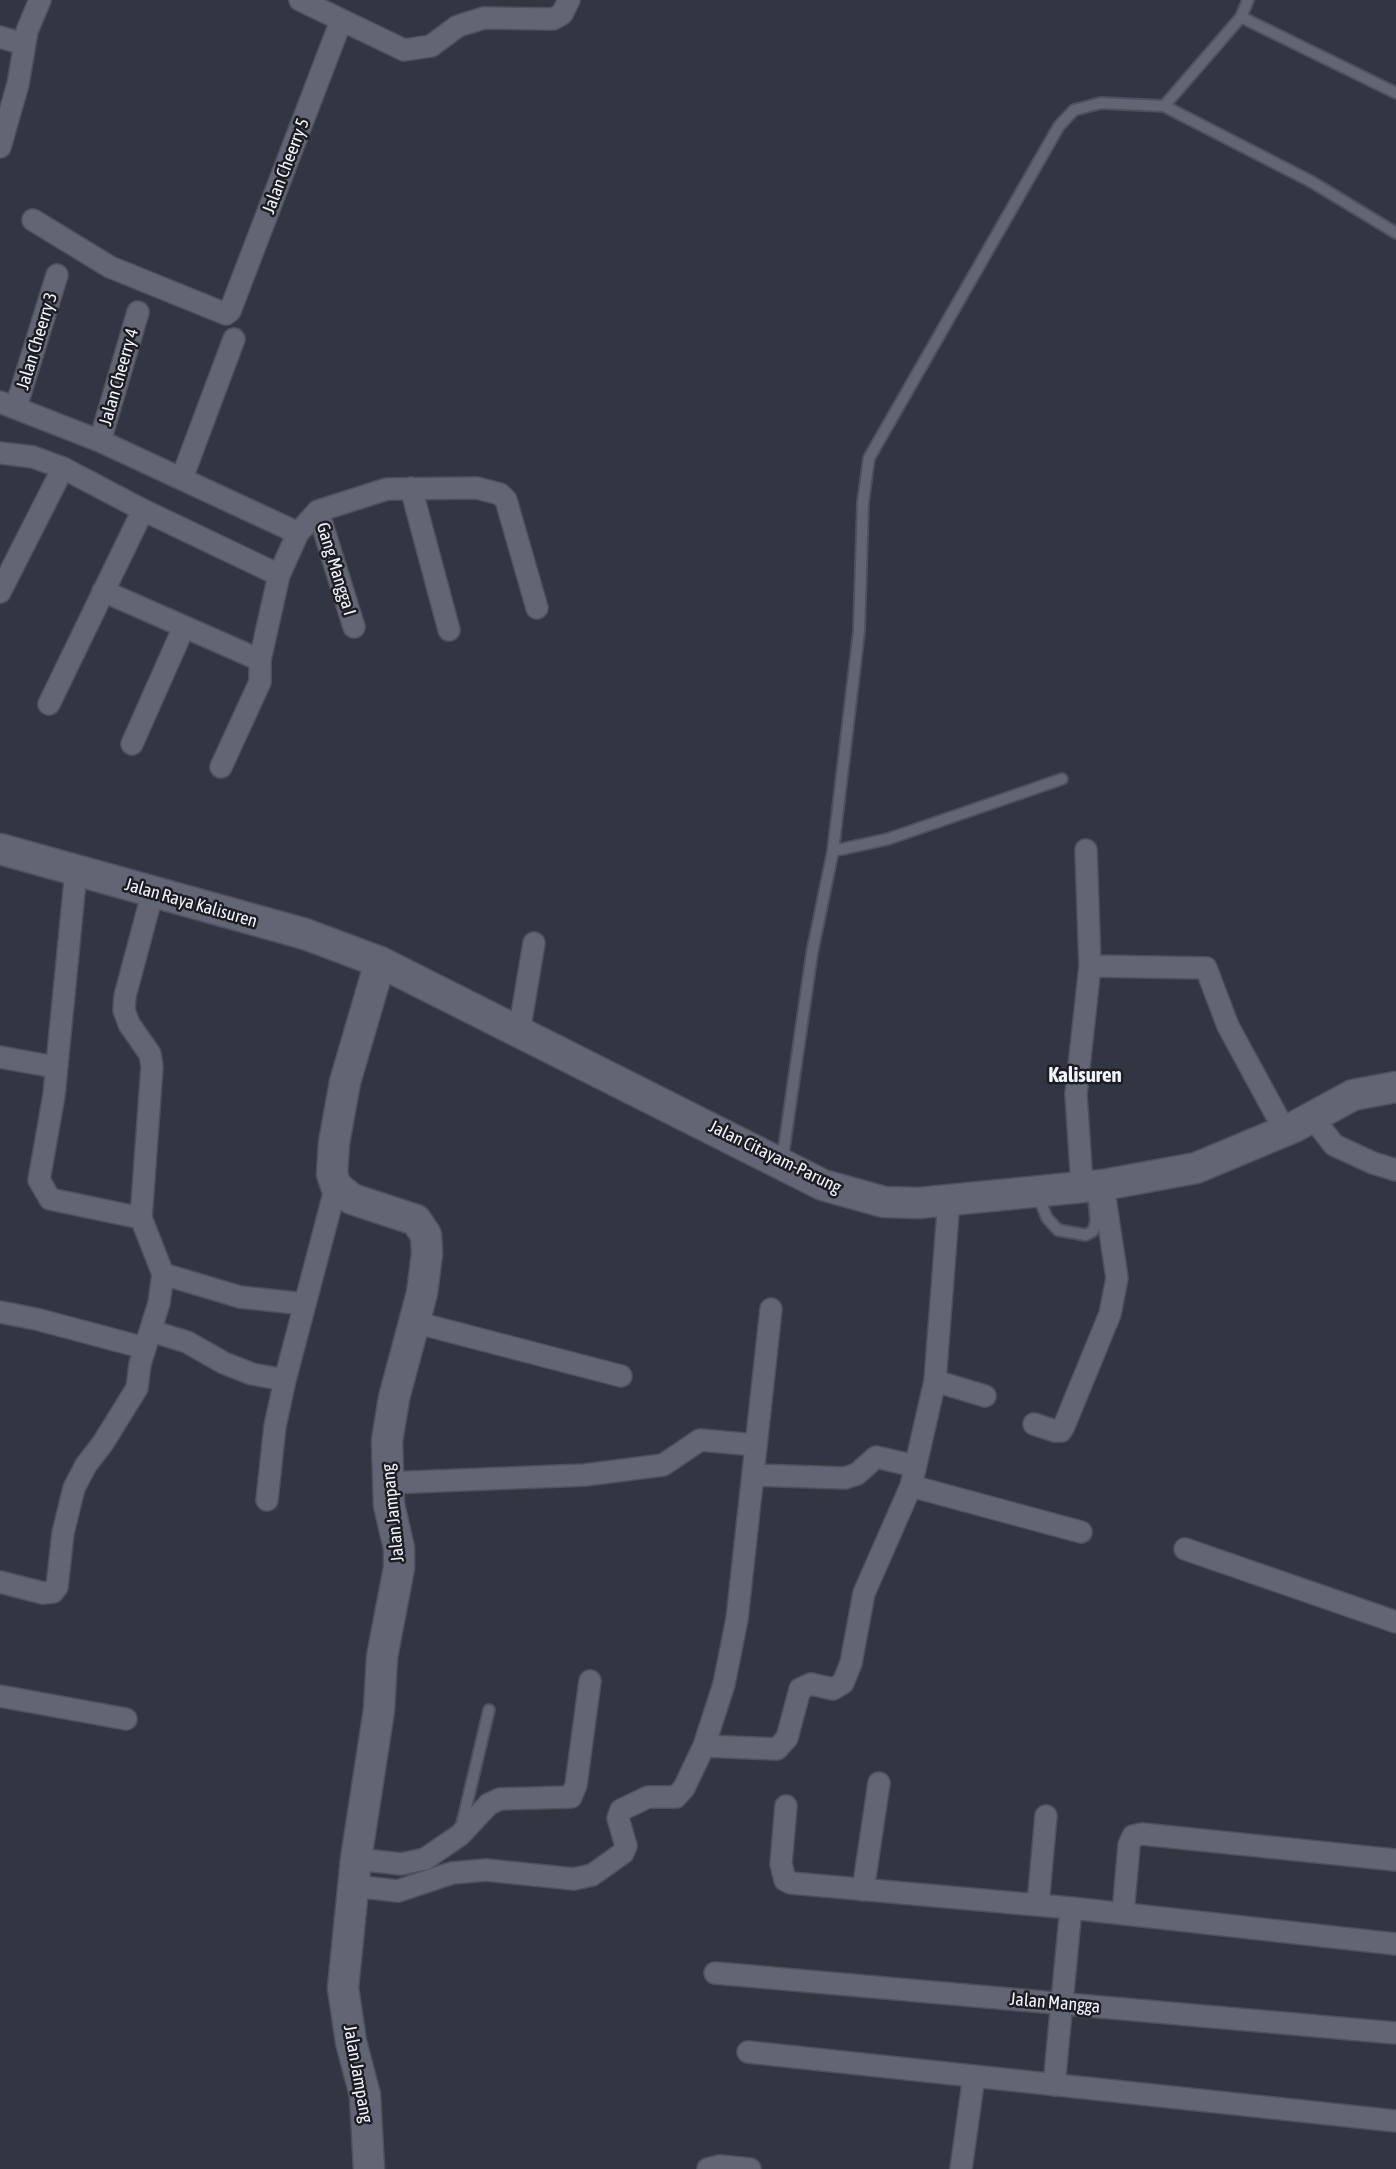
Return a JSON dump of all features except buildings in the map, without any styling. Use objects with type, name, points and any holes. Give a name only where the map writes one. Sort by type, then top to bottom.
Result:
[{"type":"main road","name":"Jalan Raya Kalisuren","points":[[0,849],[305,934],[380,961]]},
{"type":"main road","name":"Jalan Citayam-Parung","points":[[380,961],[709,1125],[781,1165],[823,1185],[884,1202],[919,1203],[1092,1185],[1196,1168],[1285,1131],[1366,1090],[1396,1087]]},
{"type":"main road","points":[[336,1186],[332,1174],[334,1143],[345,1082],[380,961]]},
{"type":"main road","name":"Jalan Jampang","points":[[336,1186],[352,1199],[408,1216],[423,1228],[426,1235],[426,1272],[388,1431],[387,1483],[400,1568],[382,1657],[379,1710],[355,1873],[343,1988],[351,2042],[365,2095],[369,2169]]},
{"type":"street","points":[[0,147],[18,84],[24,44],[40,0]]},
{"type":"street","points":[[300,0],[404,50],[419,50],[431,46],[471,20],[503,16],[553,19],[559,16],[569,0]]},
{"type":"street","name":"Jalan Cheerry 5","points":[[33,220],[110,267],[226,314],[230,311],[341,21]]},
{"type":"street","points":[[0,37],[24,44]]},
{"type":"street","name":"Jalan Cheerry 3","points":[[8,404],[57,275]]},
{"type":"street","name":"Jalan Cheerry 4","points":[[100,441],[138,312]]},
{"type":"street","points":[[182,478],[234,339]]},
{"type":"street","points":[[8,404],[100,441],[298,533]]},
{"type":"street","points":[[0,453],[33,457],[62,468],[279,575]]},
{"type":"street","points":[[0,592],[62,468]]},
{"type":"street","points":[[411,488],[449,630]]},
{"type":"street","points":[[221,767],[260,681],[260,660],[279,575],[298,533],[318,511],[387,489],[477,488],[503,496],[537,608]]},
{"type":"street","points":[[49,704],[143,510]]},
{"type":"street","name":"Gang Mangga I","points":[[318,511],[354,626]]},
{"type":"street","points":[[103,591],[183,629],[260,660]]},
{"type":"street","points":[[132,744],[183,629]]},
{"type":"street","points":[[1034,1424],[1055,1431],[1061,1431],[1064,1426],[1110,1314],[1117,1278],[1092,1185],[1076,1094],[1090,966],[1086,850]]},
{"type":"street","points":[[76,871],[50,1127],[38,1180],[50,1199],[141,1218]]},
{"type":"street","points":[[0,1582],[43,1592],[55,1589],[63,1533],[74,1488],[137,1388],[163,1273],[141,1218],[152,1067],[149,1054],[129,1024],[124,1010],[125,996],[153,891]]},
{"type":"street","points":[[519,1032],[534,943]]},
{"type":"street","points":[[1090,966],[1206,968],[1228,1026],[1285,1131]]},
{"type":"street","points":[[0,1057],[55,1067]]},
{"type":"street","points":[[1311,1116],[1334,1145],[1396,1170]]},
{"type":"street","points":[[267,1500],[275,1426],[285,1380],[336,1186]]},
{"type":"street","points":[[704,1746],[777,1749],[787,1738],[800,1689],[811,1684],[833,1689],[841,1686],[851,1663],[864,1593],[913,1476],[935,1381],[949,1199]]},
{"type":"street","points":[[163,1273],[240,1297],[305,1304]]},
{"type":"street","points":[[355,1873],[398,1891],[452,1873],[485,1870],[574,1880],[592,1875],[623,1853],[626,1846],[618,1813],[628,1805],[648,1797],[676,1797],[704,1746],[724,1685],[737,1619],[771,1309]]},
{"type":"street","points":[[0,1312],[148,1340],[187,1342],[224,1363],[253,1374],[285,1380]]},
{"type":"street","points":[[414,1322],[621,1376]]},
{"type":"street","points":[[935,1381],[985,1396]]},
{"type":"street","points":[[387,1483],[585,1475],[663,1465],[700,1440],[756,1445]]},
{"type":"street","points":[[754,1475],[845,1478],[857,1474],[876,1457],[913,1476],[1081,1532]]},
{"type":"street","points":[[1185,1549],[1396,1622]]},
{"type":"street","points":[[355,1873],[425,1859],[460,1835],[489,1804],[500,1798],[568,1799],[573,1796],[590,1681]]},
{"type":"street","points":[[0,1696],[126,1719]]},
{"type":"street","points":[[863,1890],[879,1783]]},
{"type":"street","points":[[786,1806],[781,1864],[785,1880],[807,1887],[1038,1904],[1396,1944]]},
{"type":"street","points":[[1038,1904],[1046,1816]]},
{"type":"street","points":[[1123,1914],[1129,1845],[1133,1836],[1142,1834],[1396,1860]]},
{"type":"street","points":[[1054,2085],[1071,1908]]},
{"type":"street","name":"Jalan Mangga","points":[[715,1973],[1396,2033]]},
{"type":"street","points":[[748,2052],[1396,2121]]},
{"type":"street","points":[[961,2169],[974,2076]]},
{"type":"street","points":[[708,2169],[720,2166],[750,2169]]},
{"type":"lane","points":[[1164,106],[1241,17],[1248,0]]},
{"type":"lane","points":[[1241,17],[1396,93]]},
{"type":"lane","points":[[781,1165],[812,953],[833,851],[859,631],[863,502],[872,449],[1066,117],[1074,110],[1101,103],[1164,106],[1312,181],[1396,233]]},
{"type":"lane","points":[[833,851],[888,839],[1062,779]]},
{"type":"lane","points":[[1036,1190],[1047,1218],[1058,1230],[1086,1235],[1093,1231],[1096,1221],[1092,1185]]},
{"type":"lane","points":[[460,1835],[489,1710]]},
{"type":"district","name":"Kalisuren","points":[[1085,1075]]}]
